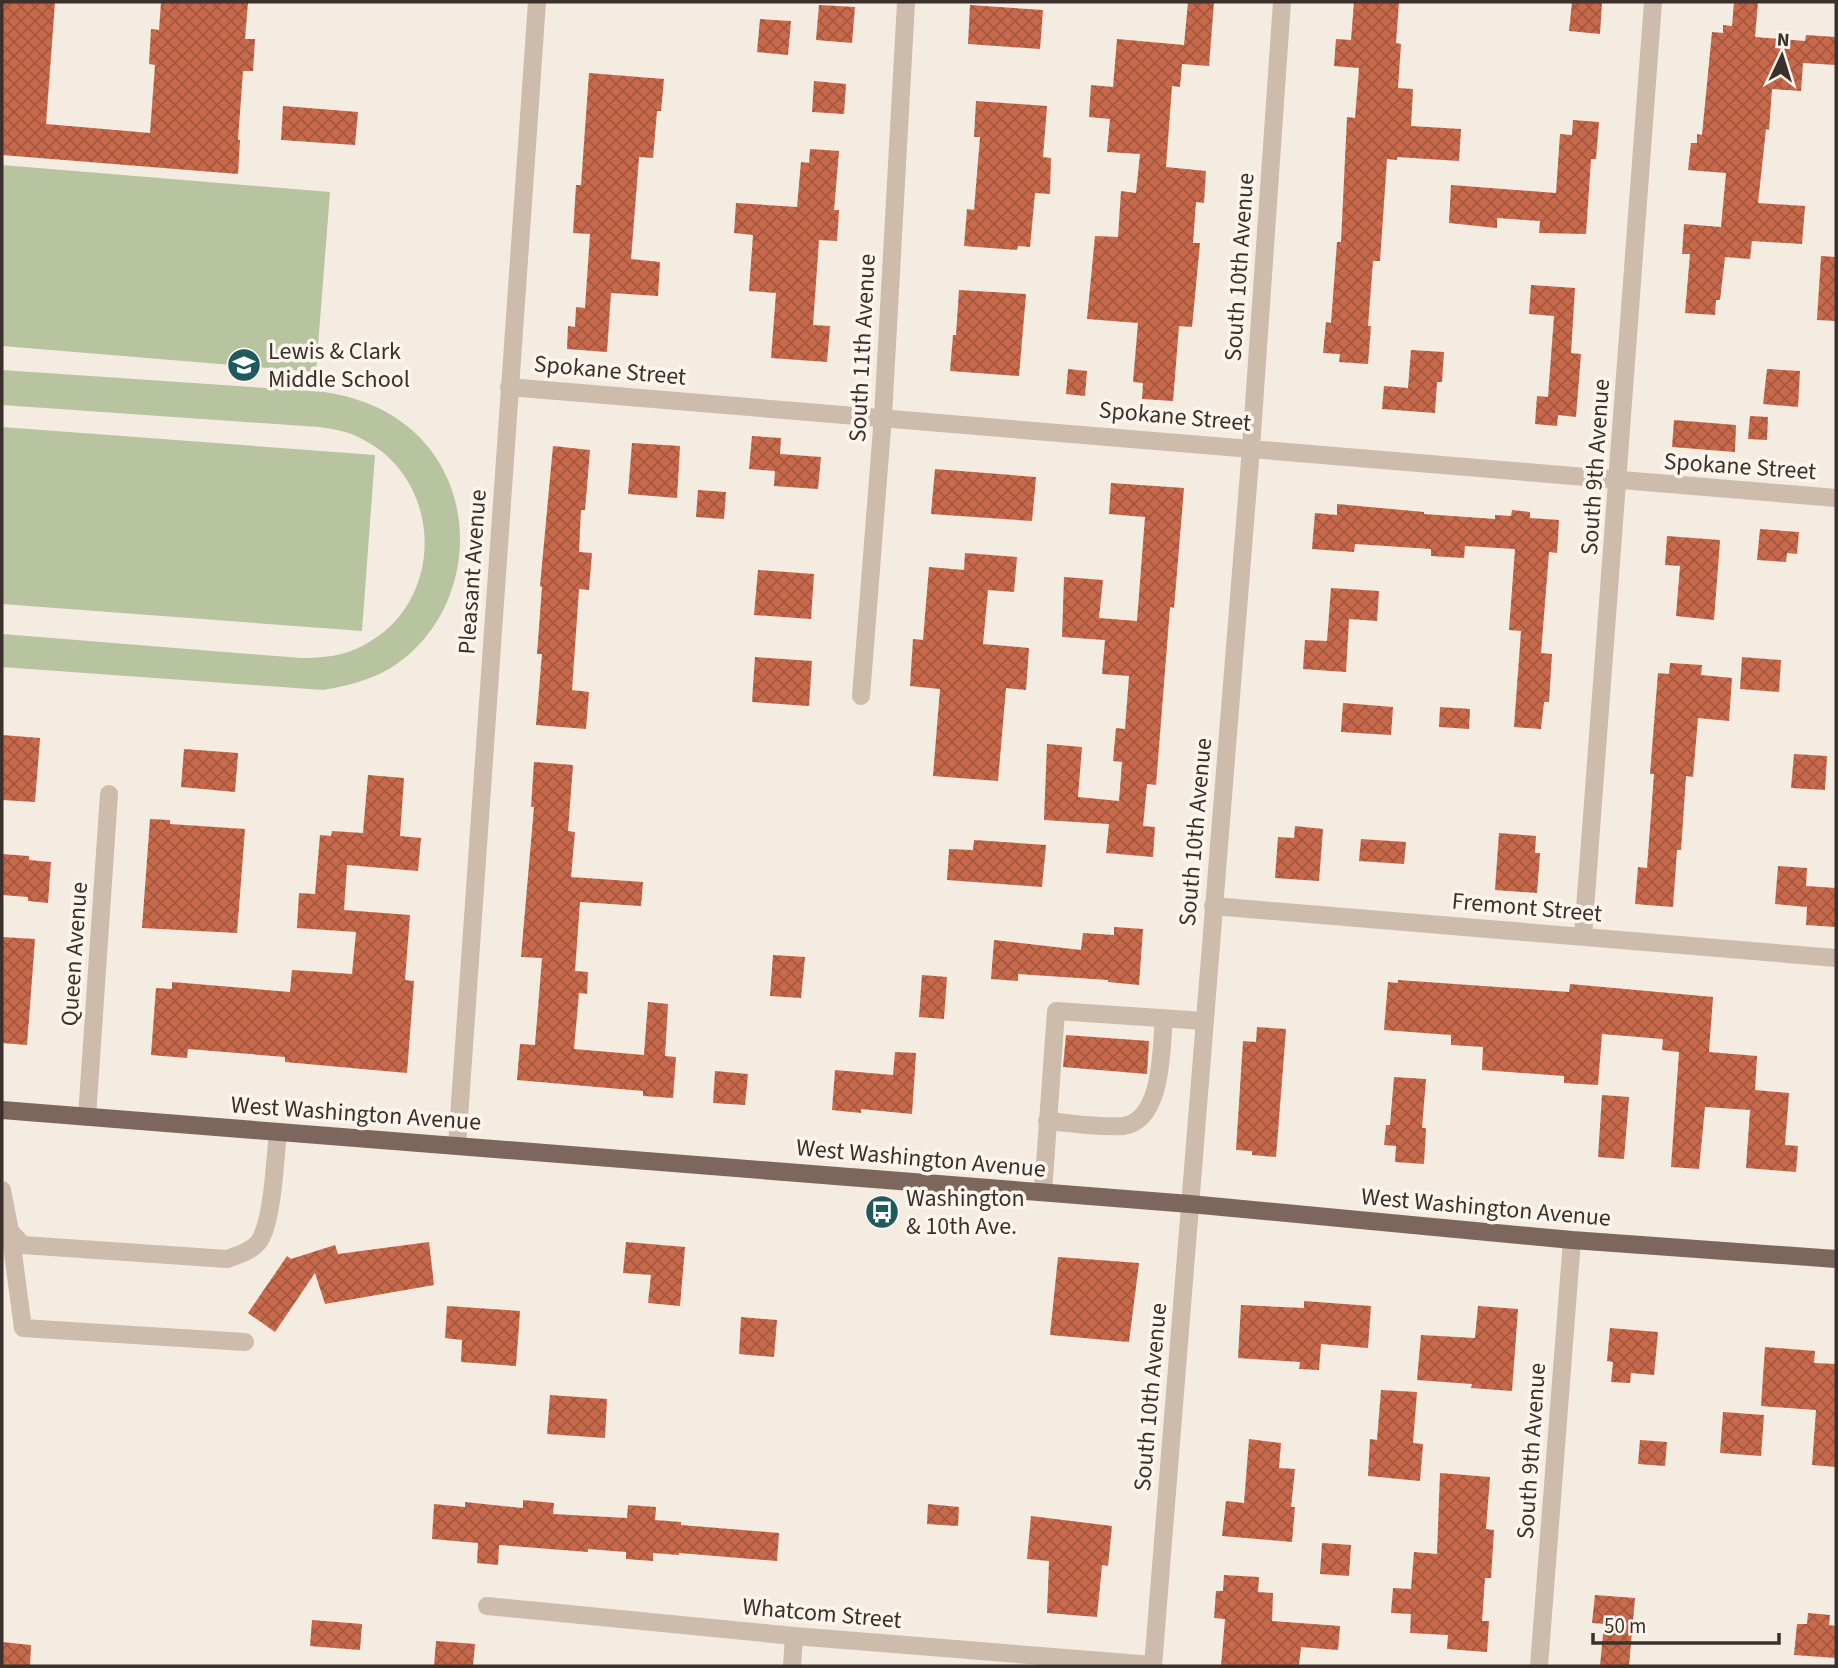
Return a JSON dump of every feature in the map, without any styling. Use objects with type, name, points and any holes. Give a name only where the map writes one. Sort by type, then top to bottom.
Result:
[{"type":"main road","name":"West Washington Avenue","points":[[2,1110],[1043,1192],[1572,1240],[1836,1259]]},
{"type":"street","name":"Pleasant Avenue","points":[[457,1146],[537,2]]},
{"type":"street","name":"South 10th Avenue","points":[[1153,1665],[1251,447],[1282,2]]},
{"type":"street","name":"South 9th Avenue","points":[[1583,936],[1653,2]]},
{"type":"street","name":"South 11th Avenue","points":[[861,696],[883,416],[906,3]]},
{"type":"street","name":"Spokane Street","points":[[509,387],[883,416],[1836,498]]},
{"type":"street","name":"Queen Avenue","points":[[86,1117],[109,794]]},
{"type":"street","name":"Fremont Street","points":[[1213,906],[1836,958]]},
{"type":"street","points":[[1043,1192],[1056,1011],[1204,1021]]},
{"type":"street","points":[[1047,1121],[1125,1126],[1145,1115],[1155,1096],[1164,1018]]},
{"type":"street","points":[[10,1231],[23,1245],[227,1259],[250,1250],[260,1240],[268,1212],[278,1132]]},
{"type":"street","points":[[2,1191],[23,1328],[245,1342]]},
{"type":"street","name":"South 9th Avenue","points":[[1539,1666],[1572,1240]]},
{"type":"street","name":"Whatcom Street","points":[[487,1606],[794,1636],[1153,1665]]},
{"type":"street","points":[[792,1666],[794,1636]]},
{"type":"green space","points":[[2,165],[330,192],[316,372],[2,346]]},
{"type":"green space","points":[[2,370],[324,392],[357,400],[388,413],[407,426],[432,452],[449,483],[458,517],[460,552],[453,586],[439,618],[417,646],[389,669],[373,677],[323,690],[2,667],[2,634],[301,658],[349,652],[364,645],[391,625],[410,600],[421,571],[425,540],[420,510],[408,481],[388,457],[360,438],[319,427],[2,405]]},
{"type":"green space","points":[[2,427],[375,455],[362,631],[2,604]]},
{"type":"building","points":[[2,2],[55,2],[46,124],[150,133],[155,65],[149,64],[151,29],[159,30],[161,2],[248,2],[245,39],[255,39],[253,71],[243,71],[238,174],[2,155]]},
{"type":"building","points":[[1188,2],[1214,2],[1209,66],[1182,64],[1180,87],[1172,86],[1166,167],[1206,171],[1204,203],[1196,202],[1193,243],[1200,243],[1192,327],[1179,326],[1173,401],[1142,399],[1143,383],[1133,382],[1138,323],[1087,319],[1095,236],[1118,237],[1121,191],[1136,193],[1140,154],[1107,152],[1110,119],[1089,117],[1091,85],[1113,87],[1117,39],[1184,45]]},
{"type":"building","points":[[1354,2],[1399,2],[1396,43],[1401,44],[1398,88],[1413,89],[1411,126],[1461,129],[1459,161],[1397,157],[1397,160],[1387,159],[1380,261],[1373,261],[1368,364],[1339,362],[1340,354],[1323,353],[1326,322],[1331,323],[1337,242],[1341,242],[1347,117],[1355,118],[1359,68],[1334,66],[1336,39],[1351,40]]},
{"type":"building","points":[[1572,2],[1602,2],[1600,34],[1569,31]]},
{"type":"building","points":[[1734,2],[1758,2],[1755,37],[1805,41],[1806,35],[1836,37],[1836,65],[1803,63],[1801,91],[1772,89],[1758,203],[1805,206],[1802,244],[1752,241],[1750,259],[1725,257],[1720,300],[1716,300],[1715,315],[1685,313],[1690,254],[1682,254],[1684,224],[1721,227],[1726,173],[1688,170],[1691,143],[1697,143],[1697,134],[1702,135],[1712,32],[1723,33],[1723,25],[1732,26]]},
{"type":"building","points":[[819,5],[855,7],[852,43],[816,40]]},
{"type":"building","points":[[970,5],[1043,10],[1040,49],[968,44]]},
{"type":"building","points":[[760,19],[791,21],[788,55],[757,52]]},
{"type":"building","points":[[589,73],[664,79],[661,111],[657,111],[653,158],[639,157],[631,259],[660,262],[658,296],[611,293],[607,352],[567,349],[568,326],[575,327],[576,307],[585,308],[590,234],[573,233],[576,185],[581,185]]},
{"type":"building","points":[[814,81],[846,84],[844,114],[812,112]]},
{"type":"building","points":[[976,101],[1047,106],[1043,157],[1051,158],[1050,194],[1035,193],[1030,247],[1018,246],[1017,250],[964,246],[967,209],[974,210],[980,137],[974,137]]},
{"type":"building","points":[[283,106],[358,112],[355,145],[281,140]]},
{"type":"building","points":[[1573,120],[1599,122],[1596,159],[1591,159],[1586,234],[1539,233],[1540,221],[1497,218],[1497,228],[1449,223],[1451,185],[1556,193],[1560,134],[1572,135]]},
{"type":"building","points":[[810,149],[839,151],[834,210],[839,210],[837,241],[819,240],[813,325],[830,326],[827,362],[771,358],[776,293],[749,291],[753,235],[734,233],[736,203],[797,207],[801,162],[809,163]]},
{"type":"building","points":[[1821,256],[1836,257],[1836,321],[1817,320]]},
{"type":"building","points":[[1531,285],[1575,288],[1571,353],[1581,354],[1576,417],[1558,415],[1557,426],[1535,424],[1537,396],[1548,397],[1554,316],[1529,314]]},
{"type":"building","points":[[959,290],[1026,294],[1019,376],[950,371]]},
{"type":"building","points":[[1411,350],[1444,352],[1442,382],[1437,382],[1435,413],[1382,409],[1384,386],[1408,388]]},
{"type":"building","points":[[1068,369],[1087,371],[1085,396],[1066,394]]},
{"type":"building","points":[[1767,369],[1800,371],[1798,407],[1763,404]]},
{"type":"building","points":[[1750,416],[1768,417],[1767,440],[1748,439]]},
{"type":"building","points":[[1674,420],[1736,425],[1735,452],[1672,447]]},
{"type":"building","points":[[752,436],[781,438],[780,454],[821,457],[818,489],[774,486],[775,471],[749,469]]},
{"type":"building","points":[[632,443],[680,446],[677,498],[628,494]]},
{"type":"building","points":[[553,446],[590,450],[585,510],[581,510],[579,552],[592,553],[589,590],[579,589],[572,690],[589,692],[586,729],[536,725],[542,654],[537,654],[540,586]]},
{"type":"building","points":[[935,469],[1036,477],[1032,521],[931,514]]},
{"type":"building","points":[[1111,483],[1184,488],[1174,608],[1170,607],[1156,785],[1147,784],[1143,826],[1155,827],[1153,857],[1106,853],[1109,824],[1044,820],[1047,744],[1082,747],[1078,797],[1119,801],[1122,762],[1113,761],[1116,728],[1125,729],[1129,676],[1102,674],[1105,640],[1062,637],[1064,577],[1103,580],[1099,618],[1137,621],[1145,517],[1109,514]]},
{"type":"building","points":[[698,490],[726,492],[724,519],[696,517]]},
{"type":"building","points":[[1337,504],[1495,519],[1495,515],[1511,516],[1512,510],[1530,512],[1530,518],[1559,520],[1557,553],[1549,552],[1541,653],[1552,654],[1549,702],[1544,702],[1541,729],[1514,727],[1521,631],[1509,630],[1515,549],[1465,546],[1464,558],[1431,556],[1431,549],[1355,544],[1354,552],[1312,549],[1315,513],[1337,515]]},
{"type":"building","points":[[1760,529],[1799,532],[1797,554],[1787,553],[1786,562],[1757,560]]},
{"type":"building","points":[[1667,536],[1720,540],[1714,620],[1676,616],[1680,566],[1665,565]]},
{"type":"building","points":[[965,553],[1017,557],[1014,592],[988,590],[983,644],[1029,648],[1026,690],[1006,688],[998,781],[933,776],[940,689],[910,686],[913,639],[923,640],[929,567],[964,570]]},
{"type":"building","points":[[758,570],[814,574],[811,619],[754,615]]},
{"type":"building","points":[[1331,588],[1379,591],[1377,621],[1349,619],[1346,672],[1303,669],[1305,640],[1327,641]]},
{"type":"building","points":[[755,657],[812,661],[809,706],[752,702]]},
{"type":"building","points":[[1742,657],[1781,660],[1779,692],[1740,689]]},
{"type":"building","points":[[1670,663],[1702,665],[1701,675],[1732,678],[1729,721],[1698,718],[1693,777],[1686,776],[1681,850],[1677,850],[1673,907],[1635,904],[1638,867],[1647,868],[1654,774],[1650,774],[1658,673],[1669,674]]},
{"type":"building","points":[[1343,703],[1393,707],[1391,735],[1341,732]]},
{"type":"building","points":[[1440,707],[1470,709],[1469,729],[1439,727]]},
{"type":"building","points":[[2,735],[40,738],[35,802],[2,800]]},
{"type":"building","points":[[184,749],[238,753],[235,792],[181,787]]},
{"type":"building","points":[[1794,754],[1827,756],[1825,790],[1791,788]]},
{"type":"building","points":[[534,762],[573,765],[568,831],[575,832],[571,877],[643,882],[641,906],[580,902],[575,971],[588,972],[587,994],[579,993],[574,1049],[644,1055],[648,1002],[668,1004],[665,1056],[676,1057],[673,1098],[643,1096],[643,1091],[517,1080],[520,1044],[535,1045],[542,958],[521,957],[534,807],[531,807]]},
{"type":"building","points":[[368,775],[404,778],[400,836],[421,838],[418,871],[347,865],[344,910],[410,915],[405,980],[414,981],[407,1073],[285,1062],[285,1057],[188,1049],[187,1058],[151,1055],[156,988],[172,989],[172,982],[290,992],[292,970],[352,974],[356,932],[297,928],[299,893],[315,894],[320,835],[331,836],[332,831],[363,833]]},
{"type":"building","points":[[150,819],[170,820],[170,824],[245,829],[237,933],[142,928]]},
{"type":"building","points":[[1295,826],[1323,829],[1319,881],[1275,878],[1278,837],[1294,838]]},
{"type":"building","points":[[1499,833],[1536,836],[1535,853],[1540,853],[1537,893],[1495,890]]},
{"type":"building","points":[[1361,839],[1406,842],[1404,864],[1359,861]]},
{"type":"building","points":[[974,840],[1046,845],[1042,887],[947,880],[949,849],[973,850]]},
{"type":"building","points":[[2,854],[29,856],[29,860],[51,862],[48,903],[28,901],[28,897],[2,895]]},
{"type":"building","points":[[1778,866],[1807,868],[1806,886],[1836,888],[1836,927],[1806,925],[1807,907],[1775,904]]},
{"type":"building","points":[[1114,927],[1143,929],[1139,985],[1108,980],[1018,974],[1018,981],[991,979],[994,940],[1081,950],[1083,933],[1114,935]]},
{"type":"building","points":[[2,937],[35,939],[27,1045],[2,1043]]},
{"type":"building","points":[[773,955],[805,957],[801,998],[770,996]]},
{"type":"building","points":[[922,975],[947,977],[944,1019],[919,1017]]},
{"type":"building","points":[[1398,980],[1569,992],[1570,984],[1713,997],[1709,1052],[1757,1056],[1755,1090],[1789,1093],[1785,1145],[1798,1146],[1796,1172],[1746,1168],[1750,1110],[1705,1107],[1699,1169],[1671,1167],[1679,1052],[1662,1050],[1663,1039],[1602,1034],[1598,1085],[1564,1083],[1564,1076],[1482,1070],[1483,1047],[1451,1045],[1451,1035],[1384,1030],[1388,982],[1398,983]]},
{"type":"building","points":[[1257,1027],[1286,1029],[1276,1157],[1252,1155],[1252,1151],[1236,1150],[1243,1041],[1256,1042]]},
{"type":"building","points":[[1066,1035],[1149,1041],[1147,1074],[1063,1067]]},
{"type":"building","points":[[895,1052],[916,1053],[912,1114],[861,1109],[861,1113],[832,1110],[835,1070],[893,1075]]},
{"type":"building","points":[[715,1071],[748,1074],[745,1105],[713,1103]]},
{"type":"building","points":[[1394,1077],[1426,1079],[1422,1128],[1426,1128],[1424,1164],[1395,1162],[1396,1146],[1384,1145],[1386,1125],[1390,1125]]},
{"type":"building","points":[[1602,1095],[1629,1097],[1624,1159],[1598,1157]]},
{"type":"building","points":[[429,1242],[434,1285],[325,1304],[315,1273],[275,1332],[248,1313],[287,1256],[291,1259],[335,1245],[338,1254]]},
{"type":"building","points":[[626,1242],[685,1247],[680,1306],[648,1303],[651,1275],[623,1273]]},
{"type":"building","points":[[1058,1257],[1139,1263],[1129,1342],[1050,1335]]},
{"type":"building","points":[[1304,1301],[1371,1306],[1368,1348],[1321,1344],[1319,1370],[1299,1369],[1300,1362],[1238,1358],[1241,1305],[1304,1308]]},
{"type":"building","points":[[447,1306],[520,1311],[516,1366],[461,1362],[462,1340],[445,1338]]},
{"type":"building","points":[[1478,1306],[1518,1309],[1512,1391],[1471,1388],[1472,1384],[1417,1380],[1421,1335],[1475,1338]]},
{"type":"building","points":[[741,1317],[777,1320],[774,1357],[739,1354]]},
{"type":"building","points":[[1610,1328],[1658,1332],[1654,1375],[1631,1373],[1630,1383],[1611,1382],[1613,1362],[1607,1361]]},
{"type":"building","points":[[1765,1347],[1815,1351],[1814,1363],[1836,1364],[1836,1467],[1812,1465],[1816,1410],[1761,1406]]},
{"type":"building","points":[[1381,1390],[1417,1392],[1413,1443],[1423,1444],[1420,1481],[1368,1476],[1370,1439],[1377,1440]]},
{"type":"building","points":[[550,1395],[607,1399],[605,1438],[547,1434]]},
{"type":"building","points":[[1723,1412],[1764,1415],[1761,1456],[1720,1453]]},
{"type":"building","points":[[1249,1439],[1281,1443],[1279,1468],[1295,1469],[1291,1507],[1295,1507],[1292,1542],[1222,1536],[1226,1501],[1244,1503]]},
{"type":"building","points":[[1640,1440],[1667,1442],[1665,1466],[1638,1464]]},
{"type":"building","points":[[1440,1473],[1490,1477],[1486,1529],[1494,1530],[1491,1578],[1485,1578],[1482,1621],[1489,1621],[1487,1652],[1447,1649],[1448,1635],[1410,1633],[1411,1614],[1391,1613],[1393,1588],[1411,1589],[1414,1552],[1437,1554]]},
{"type":"building","points":[[523,1500],[554,1503],[553,1514],[627,1518],[628,1505],[656,1507],[655,1520],[681,1522],[681,1525],[779,1533],[777,1561],[653,1553],[653,1561],[626,1559],[626,1552],[499,1545],[498,1565],[477,1563],[478,1543],[432,1539],[434,1504],[465,1507],[465,1502],[523,1508]]},
{"type":"building","points":[[928,1504],[959,1507],[958,1526],[927,1524]]},
{"type":"building","points":[[1031,1516],[1112,1526],[1108,1566],[1102,1565],[1097,1617],[1047,1613],[1049,1561],[1027,1559]]},
{"type":"building","points":[[1322,1543],[1351,1545],[1349,1576],[1320,1574]]},
{"type":"building","points":[[1224,1575],[1259,1577],[1258,1592],[1273,1593],[1272,1621],[1340,1626],[1338,1650],[1301,1647],[1299,1666],[1221,1666],[1225,1619],[1214,1618],[1216,1591],[1223,1591]]},
{"type":"building","points":[[1595,1595],[1635,1598],[1629,1666],[1600,1666],[1604,1624],[1592,1623]]},
{"type":"building","points":[[1808,1613],[1830,1615],[1829,1625],[1836,1626],[1836,1658],[1794,1655],[1797,1624],[1807,1624]]},
{"type":"building","points":[[312,1620],[362,1624],[360,1650],[310,1646]]},
{"type":"building","points":[[436,1641],[475,1644],[473,1666],[434,1666]]},
{"type":"building","points":[[2,1642],[31,1645],[30,1666],[2,1666]]},
{"type":"place","name":"Lewis & Clark Middle School","points":[[244,365]]},
{"type":"place","name":"Washington & 10th Ave.","points":[[882,1212]]}]
